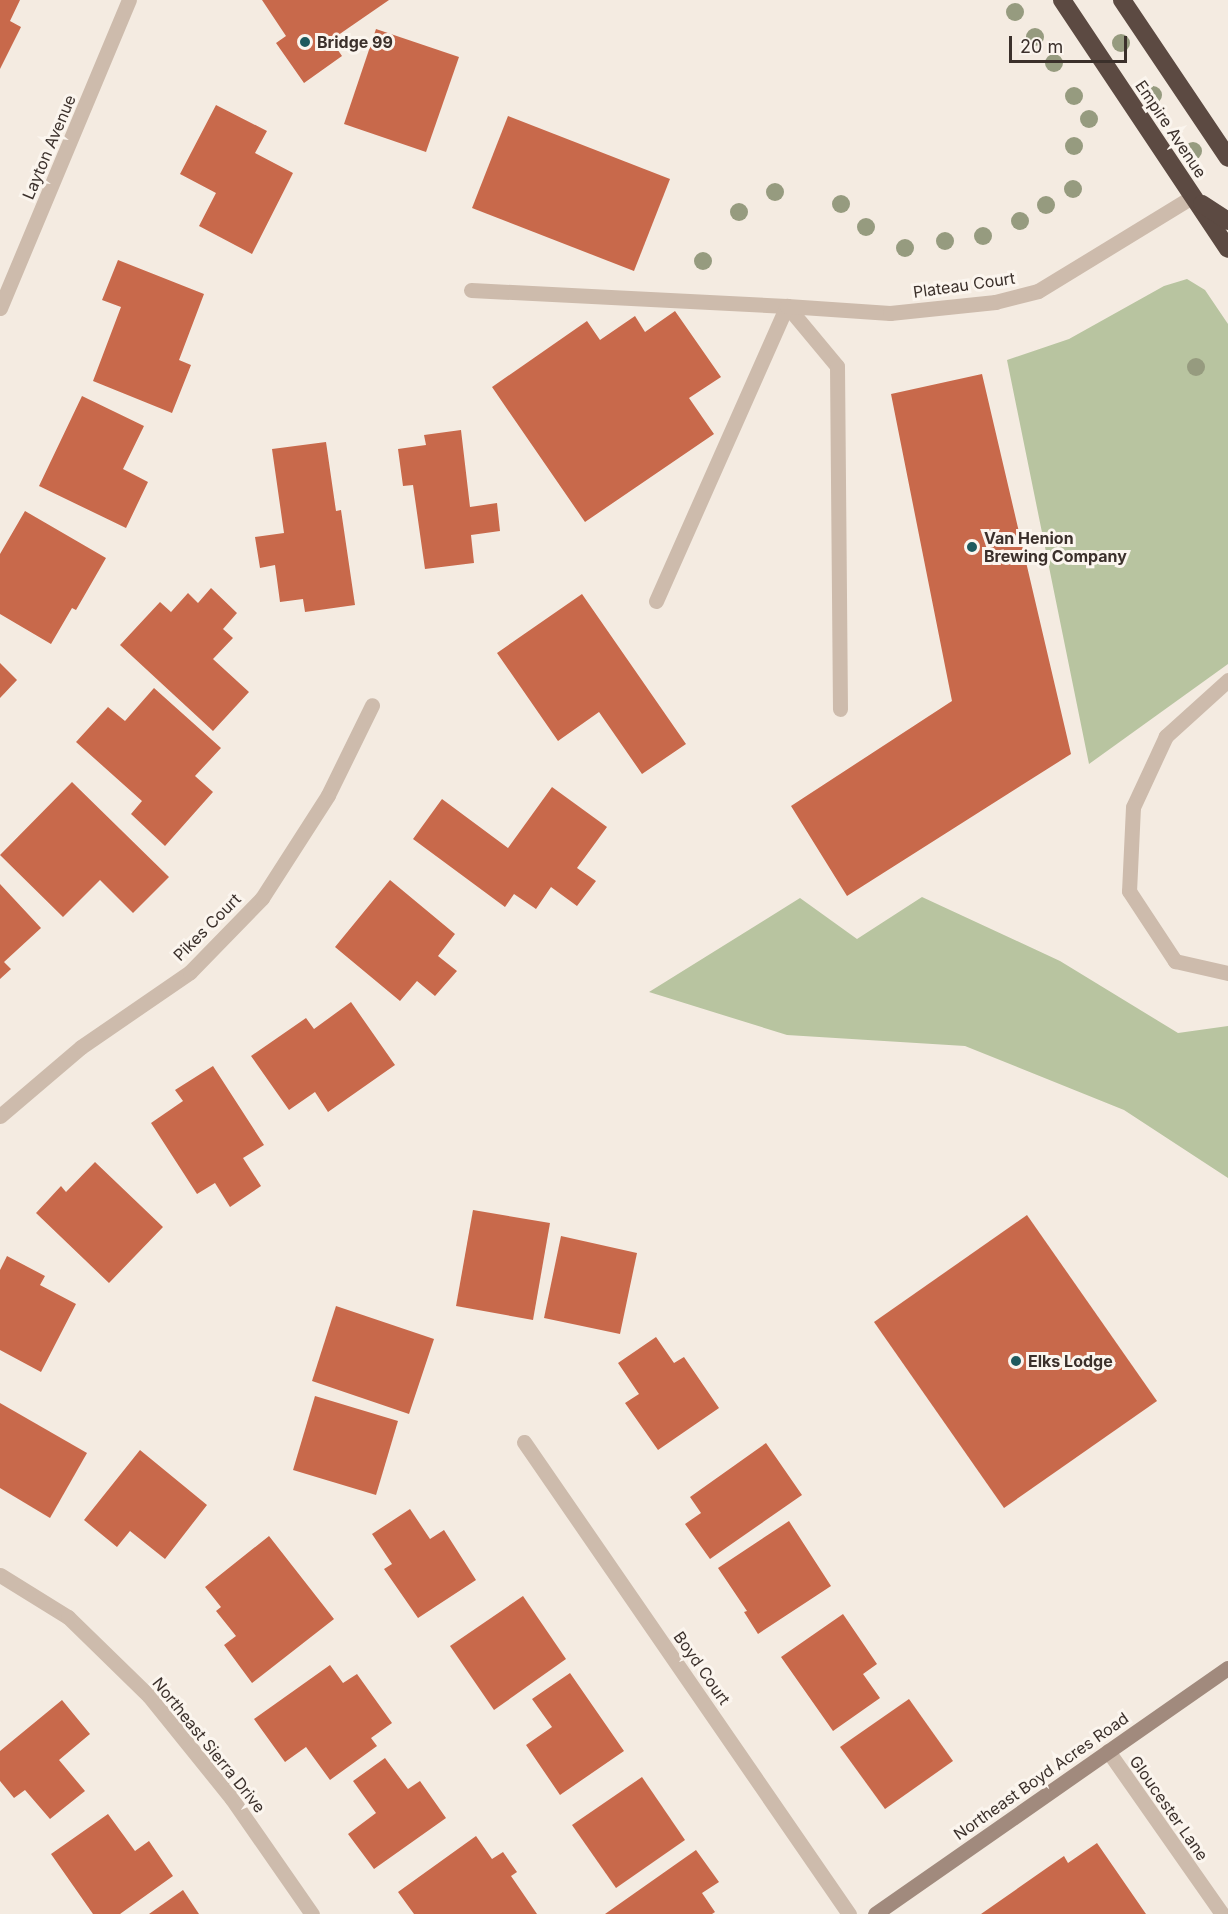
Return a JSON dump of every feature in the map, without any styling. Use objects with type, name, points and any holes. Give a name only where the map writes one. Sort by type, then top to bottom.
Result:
[{"type":"highway","name":"Empire Avenue","points":[[1062,0],[1228,249]]},
{"type":"highway","name":"Empire Avenue","points":[[1122,0],[1228,158]]},
{"type":"highway","points":[[1192,197],[1228,221]]},
{"type":"street","name":"Layton Avenue","points":[[0,308],[129,0]]},
{"type":"street","name":"Plateau Court","points":[[471,291],[890,313],[995,302],[1038,291],[1192,197]]},
{"type":"street","points":[[656,601],[787,306],[837,366],[840,709]]},
{"type":"street","points":[[1228,680],[1166,736],[1133,807],[1129,891],[1175,961],[1228,974]]},
{"type":"street","name":"Pikes Court","points":[[0,1116],[81,1047],[190,972],[262,898],[328,795],[372,705]]},
{"type":"street","name":"Boyd Court","points":[[524,1443],[849,1914]]},
{"type":"street","name":"Northeast Sierra Drive","points":[[0,1575],[68,1617],[149,1696],[232,1799],[312,1914]]},
{"type":"street","name":"Northeast Boyd Acres Road","points":[[874,1914],[1228,1668]]},
{"type":"street","name":"Gloucester Lane","points":[[1108,1751],[1223,1910]]},
{"type":"green space","points":[[1187,279],[1205,290],[1228,324],[1228,664],[1089,764],[1007,360],[1069,339],[1164,286]]},
{"type":"green space","points":[[922,897],[1060,961],[1178,1033],[1228,1026],[1228,1178],[1124,1110],[965,1046],[787,1035],[649,992],[800,898],[857,939]]},
{"type":"building","points":[[0,0],[20,0],[10,21],[21,27],[0,69]]},
{"type":"building","name":"Bridge 99","points":[[262,0],[389,0],[331,40],[342,56],[304,83],[276,43],[286,36]]},
{"type":"building","points":[[376,29],[459,57],[426,152],[344,124]]},
{"type":"building","points":[[216,105],[267,131],[255,153],[293,173],[252,254],[199,226],[216,193],[180,174]]},
{"type":"building","points":[[508,116],[670,179],[634,271],[472,208]]},
{"type":"building","points":[[118,260],[204,294],[179,360],[191,365],[172,413],[93,381],[121,307],[102,300]]},
{"type":"building","points":[[675,311],[721,377],[689,398],[714,434],[585,522],[492,387],[587,321],[600,340],[635,316],[645,332]]},
{"type":"building","name":"Van Henion Brewing Company","points":[[982,374],[1071,754],[847,896],[791,806],[952,701],[891,394]]},
{"type":"building","points":[[82,396],[144,426],[123,469],[148,482],[126,528],[39,486]]},
{"type":"building","points":[[461,430],[470,507],[497,503],[500,531],[471,535],[474,563],[425,569],[413,485],[403,486],[398,449],[426,445],[424,435]]},
{"type":"building","points":[[326,442],[336,511],[341,510],[355,605],[305,612],[303,599],[280,602],[275,565],[260,568],[255,537],[284,533],[272,449]]},
{"type":"building","points":[[25,511],[106,558],[76,610],[72,608],[51,644],[0,614],[0,554]]},
{"type":"building","points":[[211,588],[237,613],[223,629],[233,638],[213,659],[249,692],[213,731],[120,645],[160,602],[171,612],[188,593],[198,603]]},
{"type":"building","points":[[582,594],[686,744],[642,774],[599,712],[558,741],[497,653]]},
{"type":"building","points":[[0,663],[17,680],[0,698]]},
{"type":"building","points":[[154,688],[221,748],[195,776],[213,792],[165,846],[131,814],[142,801],[76,742],[108,707],[125,721]]},
{"type":"building","points":[[72,782],[169,877],[133,913],[100,880],[63,917],[0,855]]},
{"type":"building","points":[[552,787],[607,827],[577,868],[596,881],[577,906],[551,887],[536,909],[514,894],[505,907],[413,839],[442,799],[508,848]]},
{"type":"building","points":[[390,880],[455,934],[438,956],[457,971],[435,996],[417,981],[400,1001],[335,947]]},
{"type":"building","points":[[0,884],[41,928],[4,962],[11,969],[0,979]]},
{"type":"building","points":[[351,1002],[395,1065],[328,1112],[315,1092],[289,1110],[251,1056],[306,1018],[314,1029]]},
{"type":"building","points":[[213,1066],[264,1145],[243,1158],[261,1186],[230,1207],[215,1183],[197,1194],[151,1123],[183,1101],[175,1090]]},
{"type":"building","points":[[95,1162],[163,1227],[109,1283],[36,1213],[61,1186],[66,1192]]},
{"type":"building","points":[[473,1210],[550,1223],[533,1320],[456,1306]]},
{"type":"building","name":"Elks Lodge","points":[[1027,1215],[1157,1401],[1004,1508],[874,1322]]},
{"type":"building","points":[[561,1236],[637,1253],[620,1334],[544,1318]]},
{"type":"building","points":[[7,1256],[45,1276],[40,1285],[76,1304],[41,1372],[0,1350],[0,1270]]},
{"type":"building","points":[[336,1306],[434,1339],[409,1414],[312,1381]]},
{"type":"building","points":[[656,1337],[674,1363],[684,1357],[719,1408],[658,1450],[625,1403],[639,1394],[618,1363]]},
{"type":"building","points":[[315,1396],[398,1421],[376,1495],[293,1470]]},
{"type":"building","points":[[0,1403],[87,1453],[50,1518],[0,1488]]},
{"type":"building","points":[[766,1443],[802,1495],[710,1559],[685,1524],[701,1513],[690,1497]]},
{"type":"building","points":[[140,1450],[207,1505],[165,1559],[130,1531],[117,1547],[84,1520]]},
{"type":"building","points":[[410,1509],[430,1539],[444,1530],[476,1580],[418,1618],[384,1569],[392,1564],[372,1534]]},
{"type":"building","points":[[789,1521],[831,1586],[758,1634],[744,1612],[747,1611],[718,1568]]},
{"type":"building","points":[[269,1536],[334,1619],[252,1683],[224,1645],[236,1636],[216,1611],[221,1607],[205,1587]]},
{"type":"building","points":[[523,1596],[566,1659],[494,1710],[450,1646]]},
{"type":"building","points":[[843,1614],[877,1664],[863,1674],[880,1698],[833,1731],[781,1657]]},
{"type":"building","points":[[330,1665],[343,1683],[357,1674],[392,1723],[371,1738],[377,1746],[330,1780],[306,1747],[285,1762],[254,1719]]},
{"type":"building","points":[[570,1673],[624,1751],[560,1795],[526,1745],[552,1727],[532,1699]]},
{"type":"building","points":[[909,1699],[953,1761],[885,1809],[840,1747]]},
{"type":"building","points":[[62,1700],[90,1734],[59,1760],[85,1791],[50,1819],[25,1790],[14,1798],[0,1781],[0,1751]]},
{"type":"building","points":[[385,1758],[408,1789],[420,1781],[446,1818],[374,1869],[348,1834],[376,1813],[353,1781]]},
{"type":"building","points":[[642,1777],[685,1840],[616,1888],[572,1825]]},
{"type":"building","points":[[108,1814],[135,1851],[149,1841],[173,1876],[120,1914],[93,1914],[51,1854]]},
{"type":"building","points":[[476,1836],[492,1859],[503,1852],[517,1872],[511,1876],[537,1914],[414,1914],[398,1892]]},
{"type":"building","points":[[1097,1843],[1146,1914],[981,1914],[1064,1856],[1068,1863]]},
{"type":"building","points":[[696,1850],[719,1882],[702,1893],[715,1912],[712,1914],[605,1914]]},
{"type":"building","points":[[183,1890],[199,1914],[149,1914]]},
{"type":"place","name":"Bridge 99","points":[[305,42]]},
{"type":"place","name":"Van Henion Brewing Company","points":[[972,547]]},
{"type":"place","name":"Elks Lodge","points":[[1016,1361]]}]
